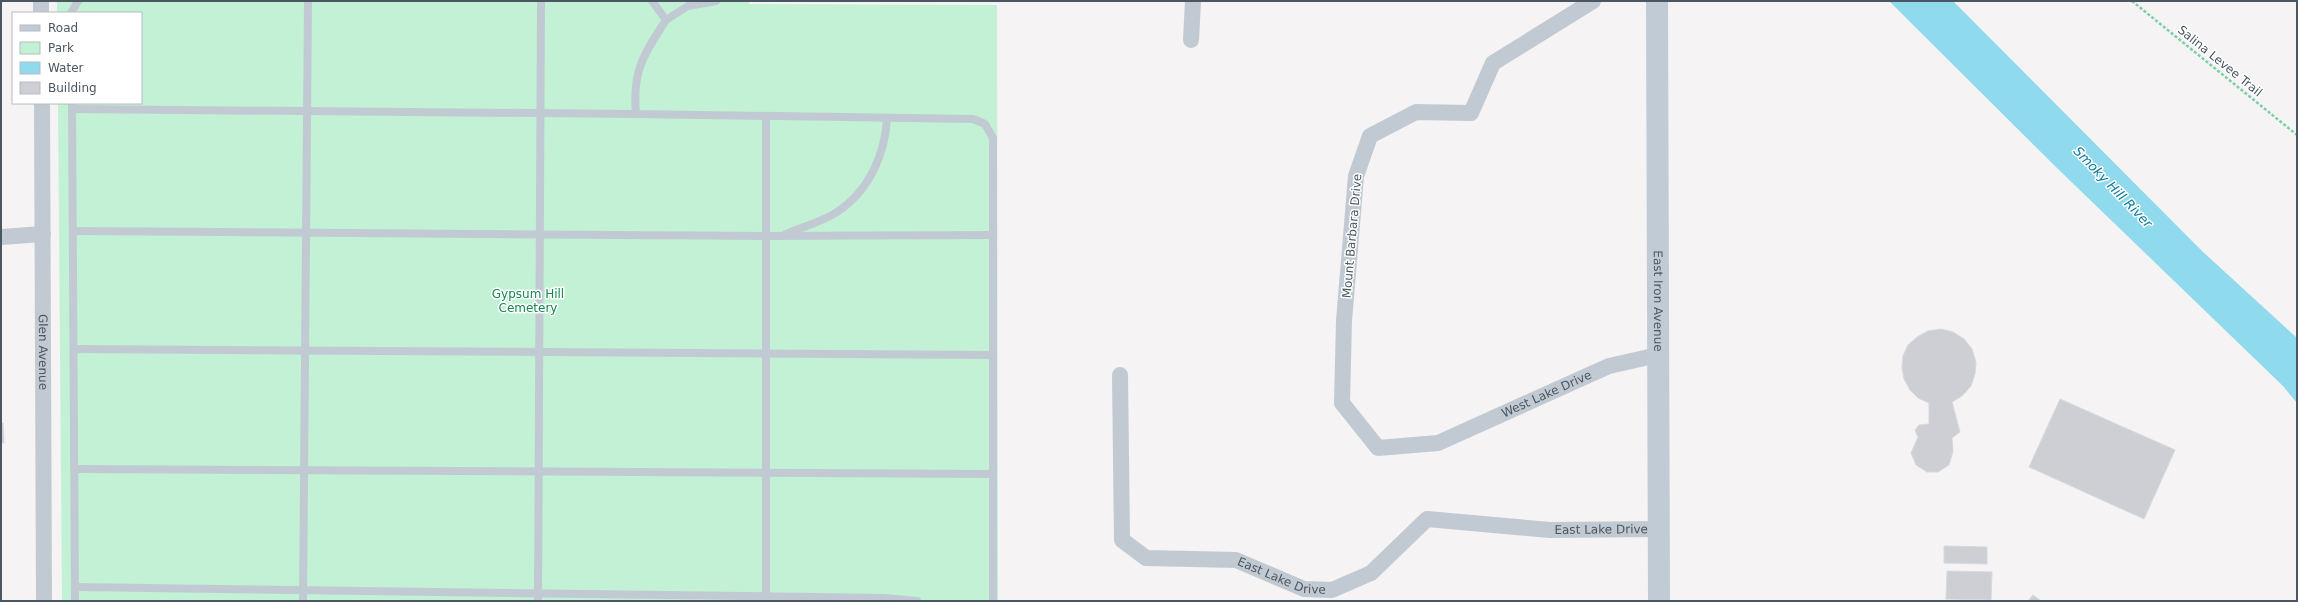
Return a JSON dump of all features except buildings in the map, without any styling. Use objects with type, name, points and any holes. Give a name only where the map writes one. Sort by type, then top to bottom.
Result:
[{"type":"street","points":[[41,1],[41,12]]},
{"type":"street","points":[[1191,40],[1193,1]]},
{"type":"street","name":"East Iron Avenue","points":[[1657,1],[1659,601]]},
{"type":"street","name":"Mount Barbara Drive","points":[[1438,443],[1378,448],[1342,403],[1344,321],[1356,176],[1370,136],[1416,112],[1471,113],[1493,63],[1590,2]]},
{"type":"street","name":"Glen Avenue","points":[[42,104],[44,601]]},
{"type":"street","points":[[1,237],[43,234]]},
{"type":"street","name":"West Lake Drive","points":[[1438,443],[1609,366],[1658,355]]},
{"type":"street","name":"East Lake Drive","points":[[1120,375],[1122,540],[1146,558],[1236,560],[1304,589],[1332,590],[1371,573],[1427,519],[1550,530],[1659,529]]},
{"type":"lane","points":[[72,12],[78,1]]},
{"type":"lane","points":[[303,601],[308,1]]},
{"type":"lane","points":[[538,597],[541,1]]},
{"type":"lane","points":[[652,1],[666,20]]},
{"type":"lane","points":[[636,114],[634,92],[636,76],[647,50],[666,20],[688,6],[716,1]]},
{"type":"lane","points":[[75,601],[72,106],[307,111],[973,119],[985,124],[993,138],[993,601]]},
{"type":"lane","points":[[766,116],[766,599]]},
{"type":"lane","points":[[782,236],[837,212],[860,192],[878,163],[886,137],[887,118]]},
{"type":"lane","points":[[73,231],[766,236],[993,235]]},
{"type":"lane","points":[[74,349],[993,355]]},
{"type":"lane","points":[[75,469],[993,474]]},
{"type":"lane","points":[[75,587],[303,590],[538,597],[917,601]]},
{"type":"path","name":"Salina Levee Trail","points":[[2132,1],[2297,135]]},
{"type":"green space","name":"Gypsum Hill Cemetery","points":[[57,1],[749,1],[749,4],[997,5],[998,601],[62,601],[58,104],[142,104],[142,12],[57,12]]},
{"type":"water","name":"Smoky Hill River","points":[[1889,1],[1953,1],[2202,251],[2297,338],[2297,403],[2283,386],[2058,169]]}]
